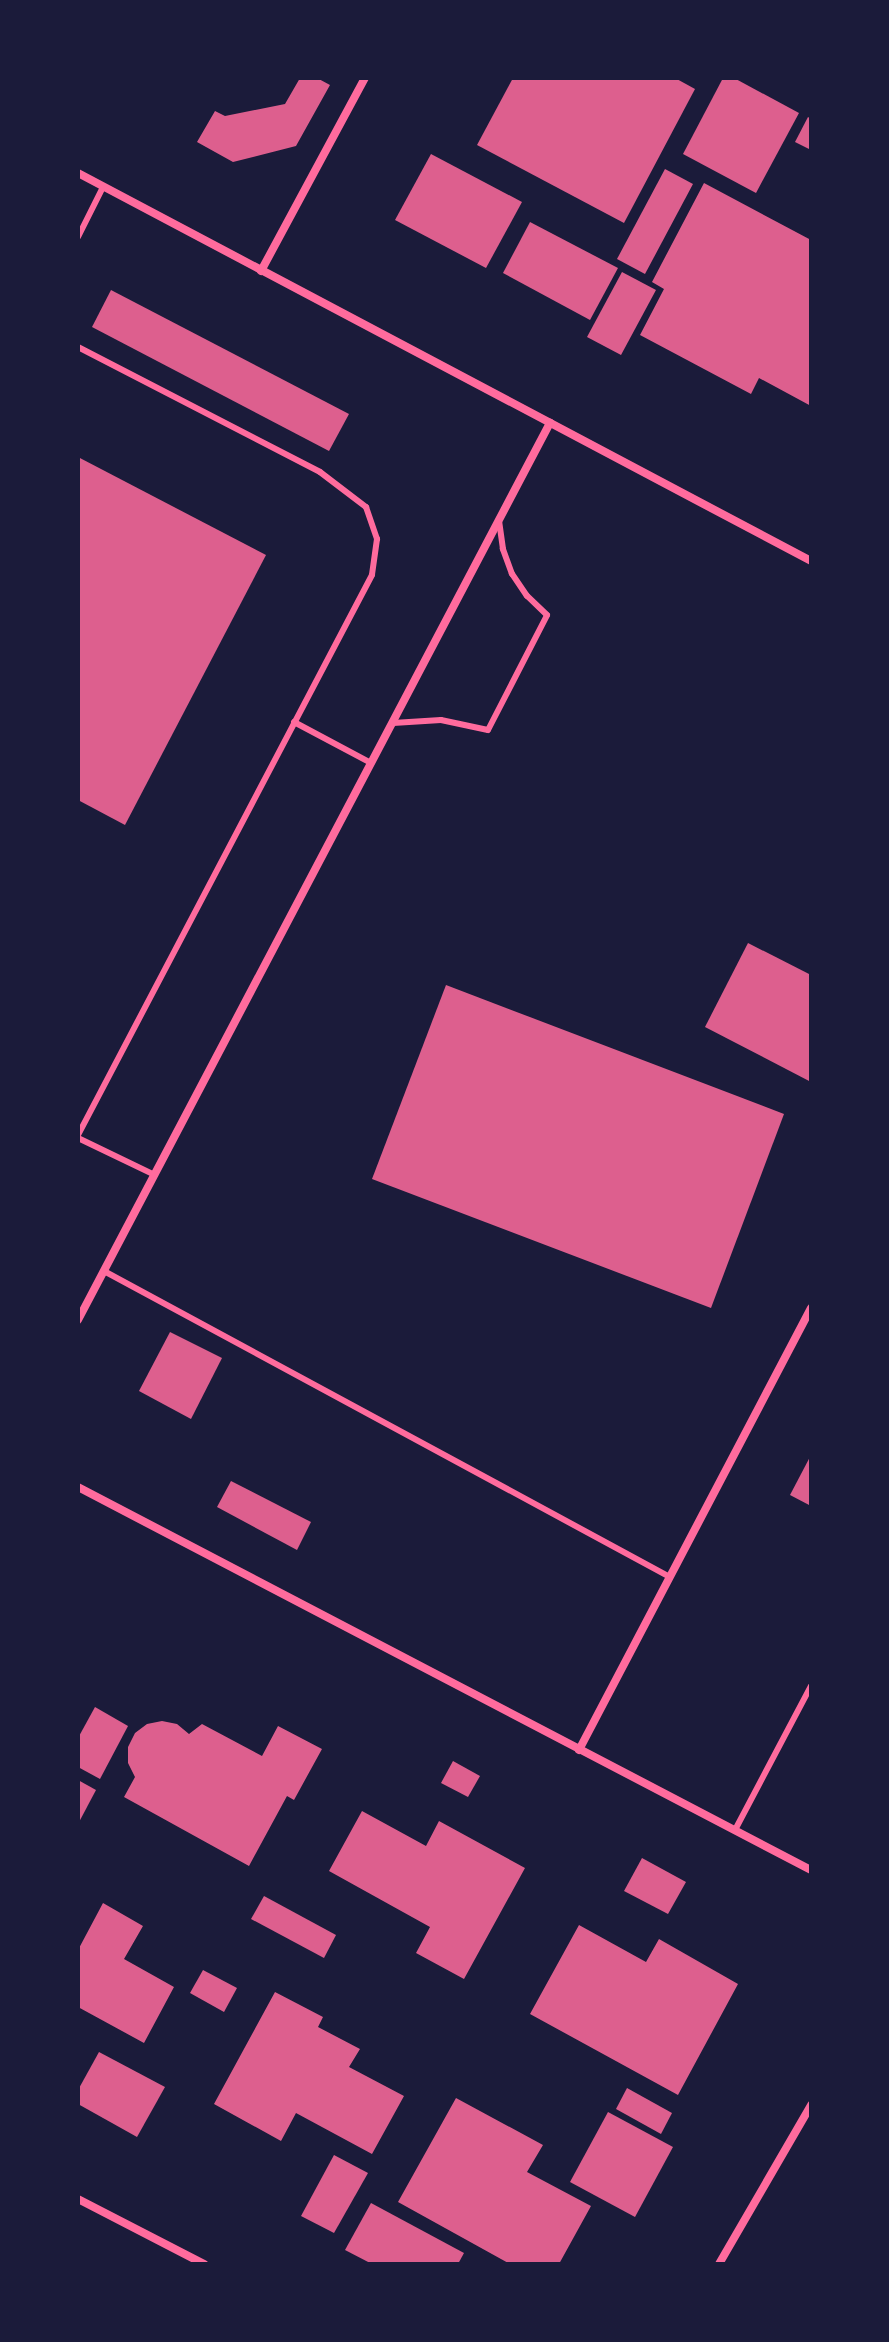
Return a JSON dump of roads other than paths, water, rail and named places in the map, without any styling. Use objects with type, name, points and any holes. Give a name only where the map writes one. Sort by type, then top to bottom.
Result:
[{"type":"street","points":[[261,271],[365,78]]},
{"type":"street","points":[[78,173],[810,558]]},
{"type":"street","points":[[78,1320],[550,423]]},
{"type":"street","points":[[579,1750],[811,1308]]},
{"type":"street","points":[[78,1487],[811,1870]]},
{"type":"street","points":[[719,2264],[811,2105]]},
{"type":"street","points":[[78,2199],[204,2264]]},
{"type":"lane","points":[[78,237],[103,187]]},
{"type":"lane","points":[[78,347],[320,472],[366,507],[377,539],[372,575],[78,1137],[155,1175]]},
{"type":"lane","points":[[393,723],[441,720],[488,730],[547,615],[527,596],[512,574],[503,549],[499,522]]},
{"type":"lane","points":[[294,722],[371,763]]},
{"type":"lane","points":[[104,1271],[670,1577]]},
{"type":"lane","points":[[735,1830],[811,1686]]}]
